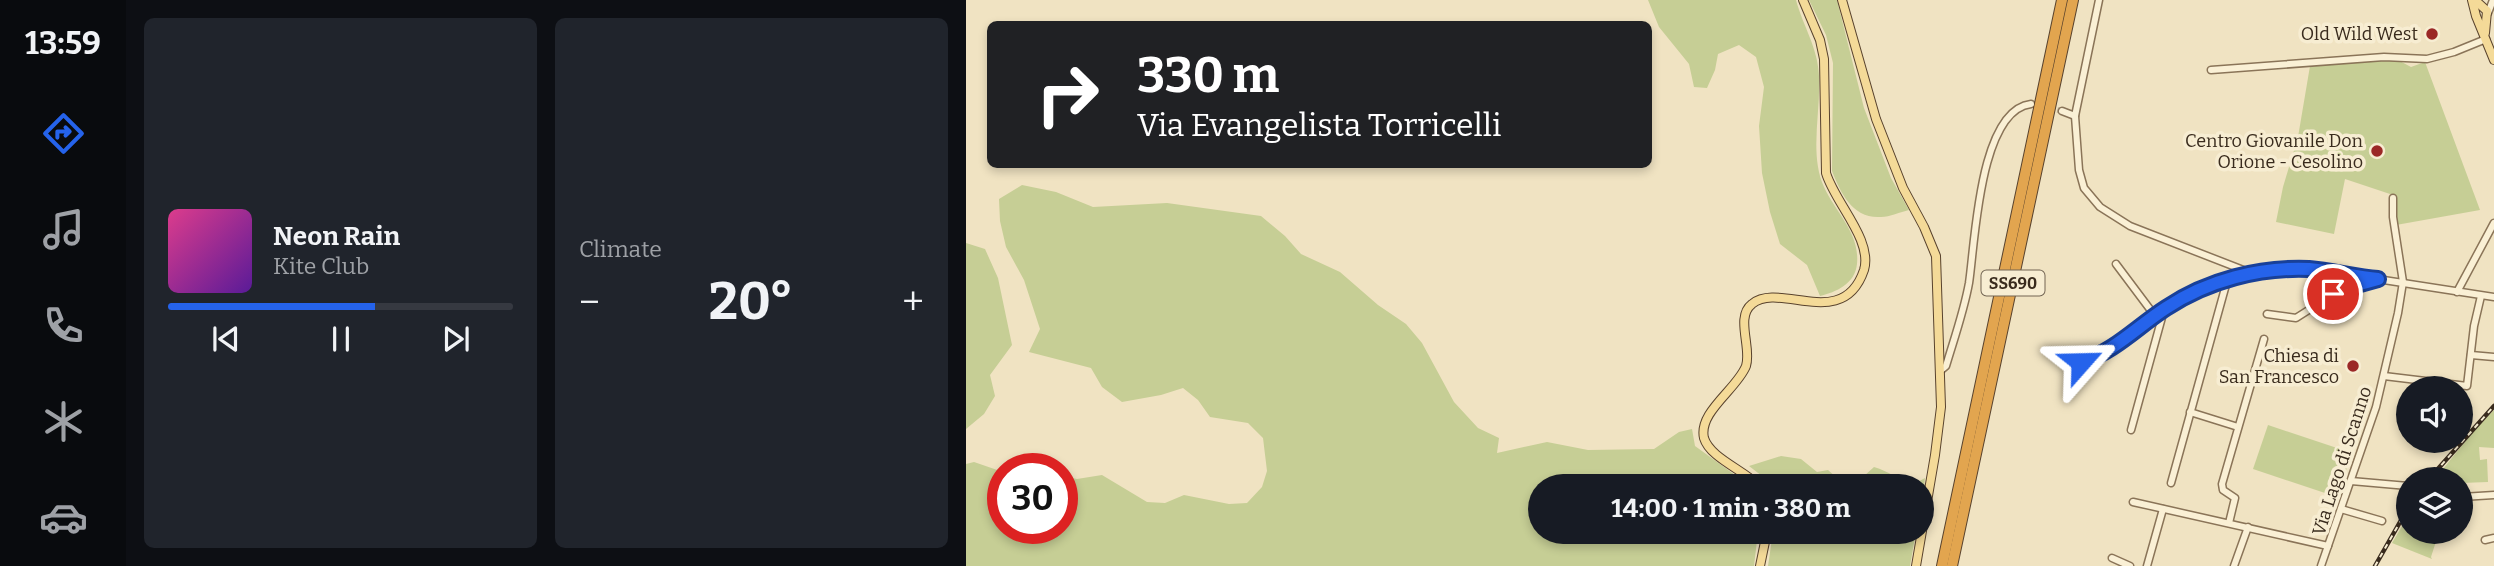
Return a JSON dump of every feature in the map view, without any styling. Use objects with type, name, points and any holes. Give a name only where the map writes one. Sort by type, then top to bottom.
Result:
[{"type":"highway","name":"SS690","points":[[1942,566],[2062,0]]},
{"type":"highway","name":"SS690","points":[[1952,566],[2073,0]]},
{"type":"main road","points":[[1746,474],[1708,447],[1704,426],[1711,411],[1736,383],[1746,367],[1748,356],[1745,319],[1749,307],[1757,301],[1770,298],[1830,302],[1844,297],[1855,287],[1867,256],[1826,173],[1824,59],[1820,40],[1803,0]]},
{"type":"main road","points":[[1842,0],[1876,119],[1903,188],[1936,256],[1941,407],[1916,566]]},
{"type":"main road","points":[[2474,0],[2482,12],[2485,38],[2494,60]]},
{"type":"main road","points":[[1760,566],[1765,544]]},
{"type":"street","points":[[2099,0],[2075,116],[2080,177],[2086,191],[2098,205],[2141,232],[2251,273]]},
{"type":"street","points":[[2482,12],[2492,0]]},
{"type":"street","points":[[2211,70],[2384,57],[2427,59],[2454,52],[2485,38]]},
{"type":"street","points":[[1940,371],[1946,366],[1965,304],[1983,175],[2008,119],[2016,109],[2031,104]]},
{"type":"street","points":[[2062,111],[2075,116]]},
{"type":"street","name":"Via Lago di Scanno","points":[[2321,566],[2384,376],[2403,282],[2392,217],[2393,198]]},
{"type":"street","points":[[2457,292],[2494,223]]},
{"type":"street","points":[[2116,264],[2155,316]]},
{"type":"street","points":[[2081,362],[2108,351],[2165,309],[2199,291],[2266,270],[2310,270],[2494,297]]},
{"type":"street","points":[[2267,314],[2296,318],[2340,290],[2378,279]]},
{"type":"street","points":[[2171,483],[2227,281]]},
{"type":"street","points":[[2384,376],[2465,387],[2480,296]]},
{"type":"street","points":[[2131,430],[2165,309]]},
{"type":"street","points":[[2229,523],[2235,498],[2223,491],[2222,486],[2264,339]]},
{"type":"street","points":[[2471,355],[2494,357]]},
{"type":"street","points":[[2190,412],[2238,427]]},
{"type":"street","points":[[2351,481],[2396,485]]},
{"type":"street","points":[[2473,496],[2494,495]]},
{"type":"street","points":[[2133,502],[2328,546]]},
{"type":"street","points":[[2147,566],[2163,509]]},
{"type":"street","points":[[2341,509],[2382,521]]},
{"type":"street","points":[[2234,566],[2248,527]]},
{"type":"street","points":[[2485,540],[2494,538]]},
{"type":"street","points":[[2112,558],[2130,566]]},
{"type":"green space","points":[[1648,0],[1796,0],[1818,66],[1816,147],[1820,174],[1829,197],[1851,233],[1857,253],[1853,277],[1844,286],[1820,296],[1807,265],[1780,244],[1762,173],[1759,126],[1764,87],[1756,57],[1739,45],[1718,54],[1707,88],[1694,87],[1689,64],[1659,27]]},
{"type":"green space","points":[[1809,0],[1837,0],[1864,108],[1891,178],[1909,210],[1871,217],[1849,203],[1840,188],[1832,171],[1833,63],[1826,35]]},
{"type":"green space","name":"Centro Giovanile Don Orione - Cesolino","points":[[2396,59],[2411,67],[2425,62],[2480,210],[2396,225],[2396,196],[2345,179],[2334,234],[2276,222],[2298,137],[2310,66]]},
{"type":"green space","points":[[1022,185],[1056,192],[1093,207],[1167,203],[1261,216],[1301,254],[1340,272],[1378,305],[1406,324],[1422,343],[1454,402],[1478,428],[1499,438],[1497,453],[1547,442],[1588,450],[1654,449],[1679,432],[1692,429],[1695,446],[1734,474],[1528,474],[1528,544],[1757,544],[1754,566],[966,566],[966,464],[974,462],[987,466],[987,544],[1078,544],[1078,479],[1102,475],[1147,502],[1165,503],[1184,495],[1229,504],[1247,503],[1262,487],[1267,471],[1263,438],[1248,423],[1210,417],[1198,400],[1183,388],[1122,402],[1102,387],[1091,368],[1029,352],[1040,329],[1024,280],[1006,247],[1000,221],[999,199]]},
{"type":"green space","points":[[966,243],[985,249],[998,278],[1012,345],[990,375],[995,396],[984,414],[966,429]]},
{"type":"green space","points":[[2494,410],[2494,448],[2479,447],[2480,460],[2487,459],[2488,482],[2473,483],[2473,467],[2445,467],[2456,453],[2473,453],[2473,432]]},
{"type":"green space","points":[[2268,425],[2352,453],[2337,497],[2253,469]]},
{"type":"green space","points":[[1781,456],[1801,459],[1817,472],[1828,470],[1832,474],[1759,474],[1749,466]]},
{"type":"green space","points":[[1874,467],[1890,474],[1866,474]]},
{"type":"green space","points":[[2396,536],[2396,544],[2435,544],[2432,559],[2392,543]]},
{"type":"green space","points":[[1771,544],[1914,544],[1910,566],[1768,566]]},
{"type":"tunnel","points":[[2031,104],[2062,111]]},
{"type":"railway","points":[[2440,467],[2494,406]]},
{"type":"railway","points":[[2375,566],[2396,529]]},
{"type":"place","name":"Old Wild West","points":[[2432,34]]},
{"type":"place","name":"Centro Giovanile Don Orione - Cesolino","points":[[2377,151]]},
{"type":"place","name":"Chiesa di San Francesco","points":[[2353,366]]},
{"type":"route","points":[[2081,362],[2108,351],[2173,304],[2210,286],[2251,273],[2266,270],[2319,270],[2378,279],[2333,294]]}]
